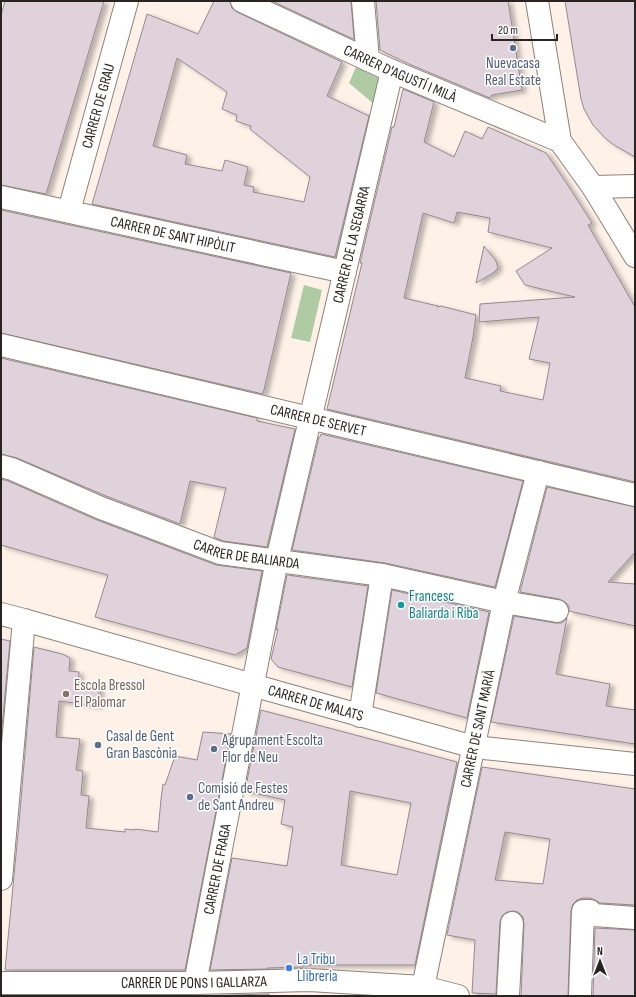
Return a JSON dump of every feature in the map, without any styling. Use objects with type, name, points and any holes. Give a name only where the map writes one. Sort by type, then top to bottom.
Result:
[{"type":"street","name":"CARRER DE GRAU","points":[[68,211],[127,1]]},
{"type":"street","name":"CARRER D'AGUSTÍ I MILÀ","points":[[242,1],[392,71],[560,141]]},
{"type":"street","points":[[363,1],[368,60]]},
{"type":"street","points":[[536,1],[560,141],[593,187],[635,256]]},
{"type":"street","name":"CARRER DE LA SEGARRA","points":[[277,560],[315,420],[345,272],[392,71]]},
{"type":"street","points":[[593,187],[635,186]]},
{"type":"street","name":"CARRER DE SANT HIPÒLIT","points":[[1,197],[345,272]]},
{"type":"street","name":"CARRER DE SERVET","points":[[1,345],[635,495]]},
{"type":"street","name":"CARRER DE BALIARDA","points":[[1,466],[12,469],[101,508],[220,553],[382,575],[504,602],[557,611]]},
{"type":"street","name":"CARRER DE SANT MARIÀ","points":[[423,987],[504,602],[538,472]]},
{"type":"street","name":"CARRER DE FRAGA","points":[[195,983],[277,560]]},
{"type":"street","points":[[360,716],[382,575]]},
{"type":"street","name":"CARRER DE MALATS","points":[[1,614],[474,747],[635,764]]},
{"type":"street","points":[[1,879],[2,841],[24,620]]},
{"type":"street","points":[[580,996],[583,911],[590,911],[594,915],[635,918]]},
{"type":"street","points":[[508,996],[512,922]]},
{"type":"street","name":"CARRER DE PONS I GALLARZA","points":[[1,984],[195,983],[309,988],[423,987],[458,996]]},
{"type":"green space","points":[[356,67],[381,79],[375,105],[349,83]]},
{"type":"green space","points":[[304,285],[322,290],[310,342],[291,338]]},
{"type":"building","points":[[5,1],[104,1],[46,194],[1,185],[1,15]]},
{"type":"building","points":[[214,1],[230,1],[232,8],[237,12],[342,62],[327,96],[369,116],[335,257],[92,204],[147,14],[198,34]],"holes":[[[177,58],[227,92],[222,109],[237,115],[236,121],[251,126],[250,129],[310,177],[304,202],[253,192],[254,187],[244,185],[248,167],[225,160],[222,171],[185,164],[187,155],[153,146]]]},
{"type":"building","points":[[272,1],[351,1],[354,38],[353,39]]},
{"type":"building","points":[[376,1],[508,1],[522,90],[492,95],[490,98],[409,64],[380,50]]},
{"type":"building","points":[[565,1],[635,1],[635,157],[605,138],[593,125],[584,109],[581,99]]},
{"type":"building","points":[[403,89],[434,102],[424,142],[454,157],[465,131],[482,139],[488,127],[546,153],[592,223],[588,225],[635,307],[635,482],[327,409],[362,263],[360,263],[392,127],[394,127]],"holes":[[[457,212],[490,218],[488,232],[552,248],[516,271],[525,285],[575,297],[480,304],[479,322],[539,317],[529,359],[550,363],[543,400],[500,391],[501,386],[465,378],[476,315],[404,298],[423,213],[454,223]]]},
{"type":"building","points":[[1,210],[291,273],[263,394],[1,333]]},
{"type":"building","points":[[484,246],[496,261],[498,268],[493,273],[476,283]]},
{"type":"building","points":[[1,358],[257,418],[257,421],[295,429],[267,547],[223,541],[214,537],[226,488],[190,481],[180,524],[106,496],[17,458],[1,454]]},
{"type":"building","points":[[321,434],[523,481],[495,587],[385,563],[292,550],[319,437]]},
{"type":"building","points":[[1,479],[97,520],[216,565],[262,571],[247,648],[235,655],[95,617],[108,575],[1,545]]},
{"type":"building","points":[[547,487],[635,507],[635,552],[608,582],[635,584],[635,626],[569,611],[569,606],[559,599],[520,592]]},
{"type":"building","points":[[287,575],[368,586],[352,687],[278,667],[271,659],[278,629],[276,630]]},
{"type":"building","points":[[392,590],[489,612],[467,718],[376,693]]},
{"type":"building","points":[[514,616],[555,623],[562,623],[567,618],[556,674],[610,684],[606,706],[635,710],[635,744],[491,722]]},
{"type":"building","points":[[1,639],[10,641],[1,738]]},
{"type":"building","points":[[34,647],[62,654],[70,658],[69,671],[79,672],[78,686],[99,686],[99,706],[59,701],[56,737],[80,739],[76,770],[83,771],[81,795],[89,796],[86,828],[125,832],[125,829],[135,829],[158,832],[163,784],[165,785],[175,756],[197,760],[203,732],[231,734],[185,970],[5,970]]},
{"type":"building","points":[[261,710],[457,762],[415,965],[303,965],[303,967],[267,968],[268,969],[210,970],[232,858],[287,866],[293,827],[281,824],[285,800],[245,791]],"holes":[[[350,791],[411,803],[397,875],[341,865]]]},
{"type":"building","points":[[482,767],[635,789],[635,905],[600,903],[590,898],[577,900],[573,904],[571,911],[568,996],[521,996],[524,924],[523,917],[518,912],[507,912],[502,916],[500,922],[496,994],[472,993],[475,940],[447,935]],"holes":[[[505,832],[550,839],[543,884],[495,880]]]},
{"type":"building","points":[[595,928],[635,930],[635,996],[593,996]]},
{"type":"building","points":[[269,994],[269,996],[195,996]]},
{"type":"place","name":"Nuevacasa Real Estate","points":[[513,48]]},
{"type":"place","name":"Francesc Baliarda i Riba","points":[[401,605]]},
{"type":"place","name":"Escola Bressol El Palomar","points":[[66,694]]},
{"type":"place","name":"Casal de Gent Gran Bascònia","points":[[98,745]]},
{"type":"place","name":"Agrupament Escolta Flor de Neu","points":[[214,749]]},
{"type":"place","name":"Comisió de Festes de Sant Andreu","points":[[190,797]]},
{"type":"place","name":"La Tribu Llibreria","points":[[289,968]]}]
